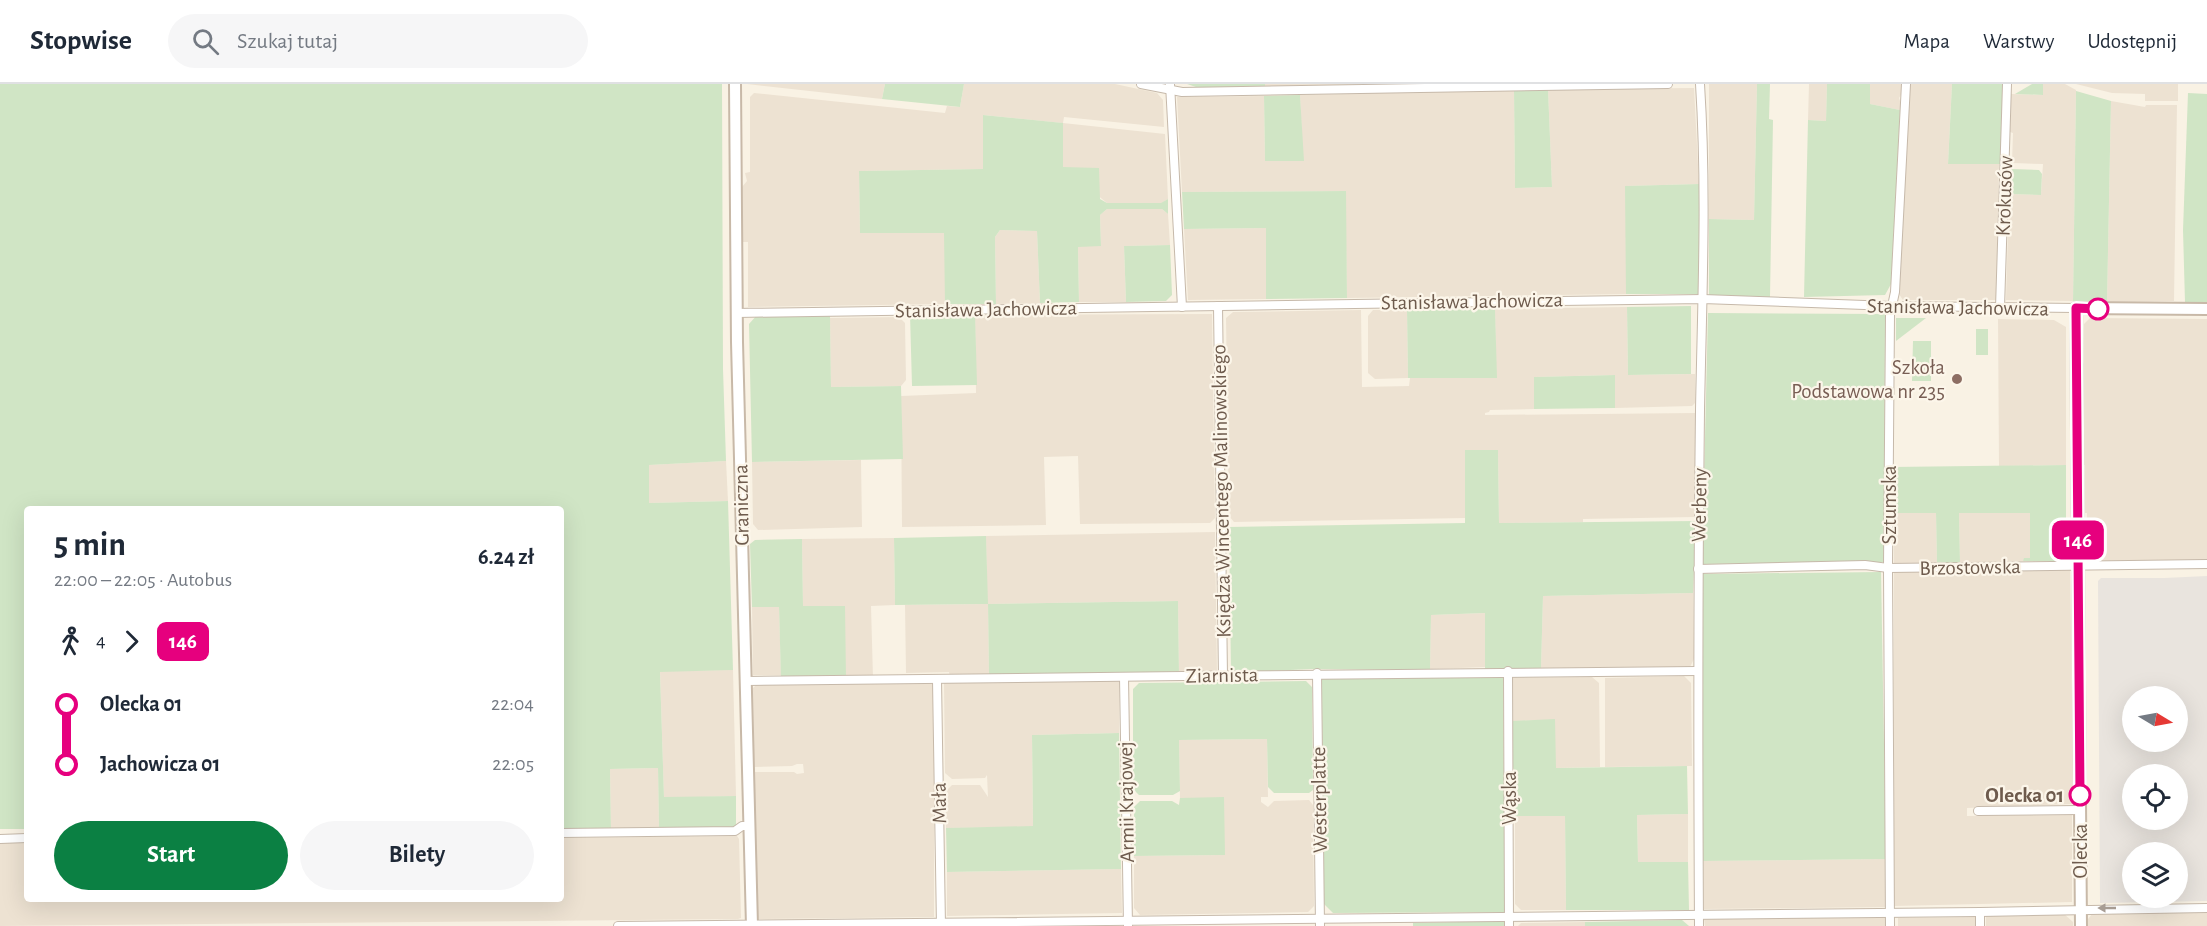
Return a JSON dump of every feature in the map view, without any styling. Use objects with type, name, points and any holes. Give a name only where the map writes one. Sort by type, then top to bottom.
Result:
[{"type":"street","name":"Graniczna","points":[[735,84],[737,313],[752,925]]},
{"type":"street","points":[[1141,84],[1170,87],[1182,92],[1668,84]]},
{"type":"street","name":"Werbeny","points":[[1699,926],[1697,671],[1703,299],[1700,84]]},
{"type":"street","name":"Sztumska","points":[[1890,926],[1888,568],[1892,306],[1895,292],[1906,84]]},
{"type":"street","name":"Krokusów","points":[[2000,308],[2007,84]]},
{"type":"street","points":[[1170,87],[1182,307]]},
{"type":"street","name":"Stanisława Jachowicza","points":[[737,313],[1703,299],[1892,306],[2207,309]]},
{"type":"street","name":"Księdza Wincentego Malinowskiego","points":[[1218,306],[1223,676]]},
{"type":"street","name":"Olecka","points":[[2076,308],[2081,926]]},
{"type":"street","name":"Brzostowska","points":[[1698,569],[2207,564]]},
{"type":"street","name":"Wąska","points":[[1508,671],[1509,926]]},
{"type":"street","name":"Ziarnista","points":[[747,681],[1317,673],[1697,671]]},
{"type":"street","name":"Westerplatte","points":[[1317,673],[1320,922]]},
{"type":"street","name":"Armii Krajowej","points":[[1124,677],[1128,923]]},
{"type":"street","name":"Mała","points":[[937,680],[941,925]]},
{"type":"street","points":[[1978,811],[2080,810]]},
{"type":"street","points":[[564,833],[735,831],[742,826],[749,826]]},
{"type":"street","points":[[0,839],[24,838]]},
{"type":"street","points":[[618,926],[1320,922],[1699,914],[2207,908]]},
{"type":"street","points":[[1980,912],[1980,926]]},
{"type":"shaded area","points":[[747,84],[885,84],[882,99]]},
{"type":"shaded area","points":[[964,84],[1115,84],[1157,93],[1163,100],[1164,127],[1064,117],[1063,123],[1165,134],[1168,199],[1162,203],[1107,203],[1063,167],[1062,123],[983,115],[983,169],[859,171],[860,233],[945,232],[945,304],[748,307],[748,242],[743,242],[742,187],[747,181],[745,173],[750,172],[750,97],[754,93],[945,113],[947,106],[960,107]]},
{"type":"shaded area","points":[[1265,84],[1382,84],[1382,86],[1265,87]]},
{"type":"shaded area","points":[[1709,84],[1757,84],[1754,220],[1709,219]]},
{"type":"shaded area","points":[[1809,84],[1827,84],[1826,121],[1808,120]]},
{"type":"shaded area","points":[[1870,84],[1903,84],[1903,91],[1899,98],[1900,110],[1870,104]]},
{"type":"shaded area","points":[[1910,84],[1952,84],[1948,163],[1999,164],[1996,300],[1903,300],[1899,294]]},
{"type":"shaded area","points":[[2043,84],[2065,84],[2076,90],[2073,301],[2006,300],[2009,194],[2041,195],[2043,164],[2012,163],[2011,94],[2042,95]]},
{"type":"shaded area","points":[[2076,84],[2178,84],[2178,101],[2145,101],[2145,94],[2112,93]]},
{"type":"shaded area","points":[[1694,88],[1699,184],[1626,186],[1626,294],[1347,298],[1345,191],[1182,192],[1177,97],[1264,96],[1265,161],[1303,161],[1300,95],[1343,94],[1343,91],[1514,90],[1515,188],[1552,187],[1548,89]]},
{"type":"shaded area","points":[[2111,101],[2145,107],[2146,105],[2177,105],[2174,301],[2107,302]]},
{"type":"shaded area","points":[[1107,209],[1162,209],[1168,214],[1170,245],[1124,246],[1126,302],[1079,302],[1078,246],[1101,246],[1100,215]]},
{"type":"shaded area","points":[[1266,228],[1266,299],[1188,300],[1184,229]]},
{"type":"shaded area","points":[[1000,230],[1037,231],[1040,303],[996,304],[995,237]]},
{"type":"shaded area","points":[[1627,307],[1628,375],[1695,374],[1695,403],[1692,406],[1615,408],[1614,375],[1534,377],[1534,409],[1490,410],[1485,415],[1695,413],[1695,517],[1499,523],[1498,450],[1465,450],[1465,518],[1234,522],[1229,516],[1226,318],[1233,312],[1361,310],[1362,387],[1409,386],[1410,378],[1496,377],[1495,309]]},
{"type":"shaded area","points":[[1373,310],[1407,310],[1408,378],[1375,379],[1368,373],[1368,316]]},
{"type":"shaded area","points":[[1212,314],[1215,518],[1210,523],[1080,524],[1078,456],[1044,457],[1046,525],[902,527],[901,396],[976,393],[975,315]]},
{"type":"shaded area","points":[[899,317],[905,323],[906,380],[901,386],[831,387],[830,318]]},
{"type":"shaded area","points":[[2090,318],[2207,319],[2207,560],[2093,561],[2093,559],[2087,559],[2085,465],[2082,465],[2081,369],[2084,362],[2084,324]]},
{"type":"shaded area","points":[[1998,319],[2054,320],[2066,327],[2066,465],[1999,466]]},
{"type":"shaded area","points":[[861,460],[862,527],[758,530],[753,524],[752,462]]},
{"type":"shaded area","points":[[726,461],[728,501],[649,503],[648,465]]},
{"type":"shaded area","points":[[1894,513],[1936,513],[1937,564],[1894,564]]},
{"type":"shaded area","points":[[1959,513],[2030,513],[2030,558],[2025,558],[2023,561],[1960,563]]},
{"type":"shaded area","points":[[1215,532],[1217,674],[1179,674],[1178,601],[988,604],[989,677],[950,678],[949,672],[906,673],[905,605],[987,604],[986,536]]},
{"type":"shaded area","points":[[894,538],[895,605],[871,606],[873,678],[846,679],[803,606],[802,539]]},
{"type":"shaded area","points":[[2070,569],[2072,804],[1967,808],[1967,816],[2072,815],[2072,902],[1894,906],[1894,571]]},
{"type":"shaded area","points":[[2207,576],[2207,901],[2188,901],[2188,842],[2122,842],[2122,903],[2100,903],[2098,581],[2101,578]]},
{"type":"shaded area","points":[[1693,593],[1694,659],[1690,667],[1541,668],[1543,596]]},
{"type":"shaded area","points":[[752,607],[779,607],[781,675],[753,675]]},
{"type":"shaded area","points":[[1486,613],[1485,667],[1430,669],[1431,615]]},
{"type":"shaded area","points":[[733,670],[736,796],[664,798],[660,671]]},
{"type":"shaded area","points":[[1684,676],[1691,683],[1692,766],[1605,767],[1605,678]]},
{"type":"shaded area","points":[[1592,677],[1599,683],[1600,767],[1555,768],[1555,720],[1512,721],[1511,678]]},
{"type":"shaded area","points":[[1119,679],[1119,733],[1032,735],[1033,827],[946,828],[945,792],[952,785],[980,785],[988,797],[987,775],[985,778],[952,779],[945,773],[944,683]]},
{"type":"shaded area","points":[[934,682],[934,917],[759,919],[756,913],[754,772],[804,773],[803,764],[754,767],[753,688],[756,685]]},
{"type":"shaded area","points":[[1267,739],[1268,797],[1261,797],[1261,802],[1268,807],[1274,801],[1309,800],[1313,805],[1314,906],[1308,912],[1140,915],[1134,908],[1134,856],[1224,855],[1224,798],[1180,798],[1179,740]]},
{"type":"shaded area","points":[[658,768],[659,828],[611,830],[610,769]]},
{"type":"shaded area","points":[[1688,814],[1688,862],[1638,863],[1637,815]]},
{"type":"shaded area","points":[[1565,815],[1566,910],[1521,910],[1515,904],[1515,816]]},
{"type":"shaded area","points":[[737,836],[739,839],[741,918],[0,926],[0,842],[24,842],[24,902],[564,902],[564,838]]},
{"type":"shaded area","points":[[1886,859],[1886,907],[1704,909],[1703,861]]},
{"type":"shaded area","points":[[1121,869],[1122,913],[947,916],[947,872]]},
{"type":"shaded area","points":[[2207,912],[2207,926],[2088,926],[2088,919],[2093,913]]},
{"type":"shaded area","points":[[2063,913],[2073,922],[2073,926],[1986,926],[1986,914]]},
{"type":"shaded area","points":[[1887,916],[1887,926],[1705,926],[1704,919]]},
{"type":"shaded area","points":[[1975,917],[1975,926],[1898,926],[1898,918]]},
{"type":"shaded area","points":[[1585,922],[1585,926],[1518,926],[1521,923]]},
{"type":"green space","points":[[0,84],[722,84],[723,369],[726,461],[649,465],[649,503],[728,501],[733,670],[660,672],[664,797],[736,796],[736,828],[659,828],[658,768],[610,769],[611,830],[564,830],[564,506],[24,506],[24,829],[0,829]]},
{"type":"green space","points":[[885,84],[964,84],[960,107],[882,99]]},
{"type":"green space","points":[[1187,84],[1265,84],[1265,87],[1199,88]]},
{"type":"green space","points":[[1757,84],[1770,84],[1769,119],[1773,120],[1770,297],[1709,295],[1709,219],[1754,220]]},
{"type":"green space","points":[[1827,84],[1870,84],[1870,104],[1900,110],[1891,284],[1885,295],[1804,297],[1808,120],[1826,121]]},
{"type":"green space","points":[[1952,84],[2004,84],[2001,164],[1948,164]]},
{"type":"green space","points":[[2032,84],[2043,84],[2043,95],[2015,94]]},
{"type":"green space","points":[[1548,89],[1552,187],[1515,188],[1514,90]]},
{"type":"green space","points":[[2076,91],[2111,101],[2107,302],[2073,301]]},
{"type":"green space","points":[[2188,93],[2207,94],[2207,302],[2185,302],[2183,230]]},
{"type":"green space","points":[[1300,95],[1304,161],[1265,161],[1264,96]]},
{"type":"green space","points":[[983,115],[1063,123],[1063,167],[1099,168],[1100,199],[1107,203],[1161,203],[1168,199],[1168,214],[1162,209],[1107,209],[1100,215],[1101,246],[1078,247],[1079,302],[1040,303],[1037,231],[1000,230],[995,237],[996,304],[945,304],[944,233],[860,233],[859,171],[983,169]]},
{"type":"green space","points":[[2012,169],[2039,170],[2042,174],[2041,195],[2009,194],[2008,173]]},
{"type":"green space","points":[[1699,184],[1700,294],[1626,294],[1625,186]]},
{"type":"green space","points":[[1346,191],[1347,298],[1266,299],[1266,228],[1184,229],[1182,192]]},
{"type":"green space","points":[[1170,245],[1172,295],[1166,301],[1126,302],[1124,246]]},
{"type":"green space","points":[[1691,306],[1691,374],[1628,375],[1627,307]]},
{"type":"green space","points":[[1495,309],[1497,378],[1408,378],[1407,310]]},
{"type":"green space","points":[[975,313],[977,385],[912,386],[910,314]]},
{"type":"green space","points":[[1708,313],[1885,314],[1884,562],[1702,564]]},
{"type":"green space","points":[[757,315],[830,315],[831,387],[901,386],[903,459],[752,462],[749,324]]},
{"type":"green space","points":[[1896,318],[1926,318],[1896,341]]},
{"type":"green space","points":[[1976,329],[1988,329],[1988,355],[1976,355]]},
{"type":"green space","points":[[1913,341],[1931,341],[1931,381],[1912,381]]},
{"type":"green space","points":[[1615,375],[1615,408],[1534,409],[1534,377]]},
{"type":"green space","points":[[1465,450],[1498,450],[1499,523],[1696,521],[1693,593],[1543,596],[1541,668],[1485,669],[1485,613],[1431,615],[1430,670],[1311,669],[1231,673],[1229,527],[1465,523]]},
{"type":"green space","points":[[2066,465],[2066,561],[2023,561],[2024,558],[2030,558],[2030,513],[1959,513],[1960,563],[1937,564],[1936,513],[1894,513],[1892,467]]},
{"type":"green space","points":[[986,536],[988,604],[895,605],[894,538]]},
{"type":"green space","points":[[802,539],[803,606],[845,606],[846,679],[781,680],[779,607],[752,607],[750,544],[755,540]]},
{"type":"green space","points":[[1881,572],[1886,859],[1703,861],[1701,574]]},
{"type":"green space","points":[[1178,601],[1179,674],[989,677],[988,604]]},
{"type":"green space","points":[[1503,674],[1505,912],[1333,913],[1323,903],[1322,677]]},
{"type":"green space","points":[[1306,681],[1312,687],[1313,790],[1309,793],[1274,793],[1268,787],[1267,739],[1179,740],[1180,791],[1173,795],[1139,795],[1133,789],[1133,689],[1139,683]]},
{"type":"green space","points":[[1555,719],[1556,768],[1687,766],[1688,814],[1637,815],[1638,862],[1688,862],[1689,910],[1566,910],[1565,816],[1515,816],[1514,769],[1512,768],[1512,721]]},
{"type":"green space","points":[[1119,733],[1121,869],[947,872],[946,828],[1033,826],[1032,735]]},
{"type":"green space","points":[[1224,797],[1225,855],[1134,856],[1134,807],[1140,801],[1172,801],[1179,805],[1180,798]]},
{"type":"green space","points":[[1682,920],[1689,926],[1585,926],[1585,922]]},
{"type":"green space","points":[[1505,921],[1505,926],[1413,926],[1413,923]]},
{"type":"bus line","name":"146","points":[[2080,795],[2076,308],[2098,309]]},
{"type":"place","name":"Szkoła Podstawowa nr 235","points":[[1957,379]]},
{"type":"place","name":"Olecka 01","points":[[2080,795]]}]
